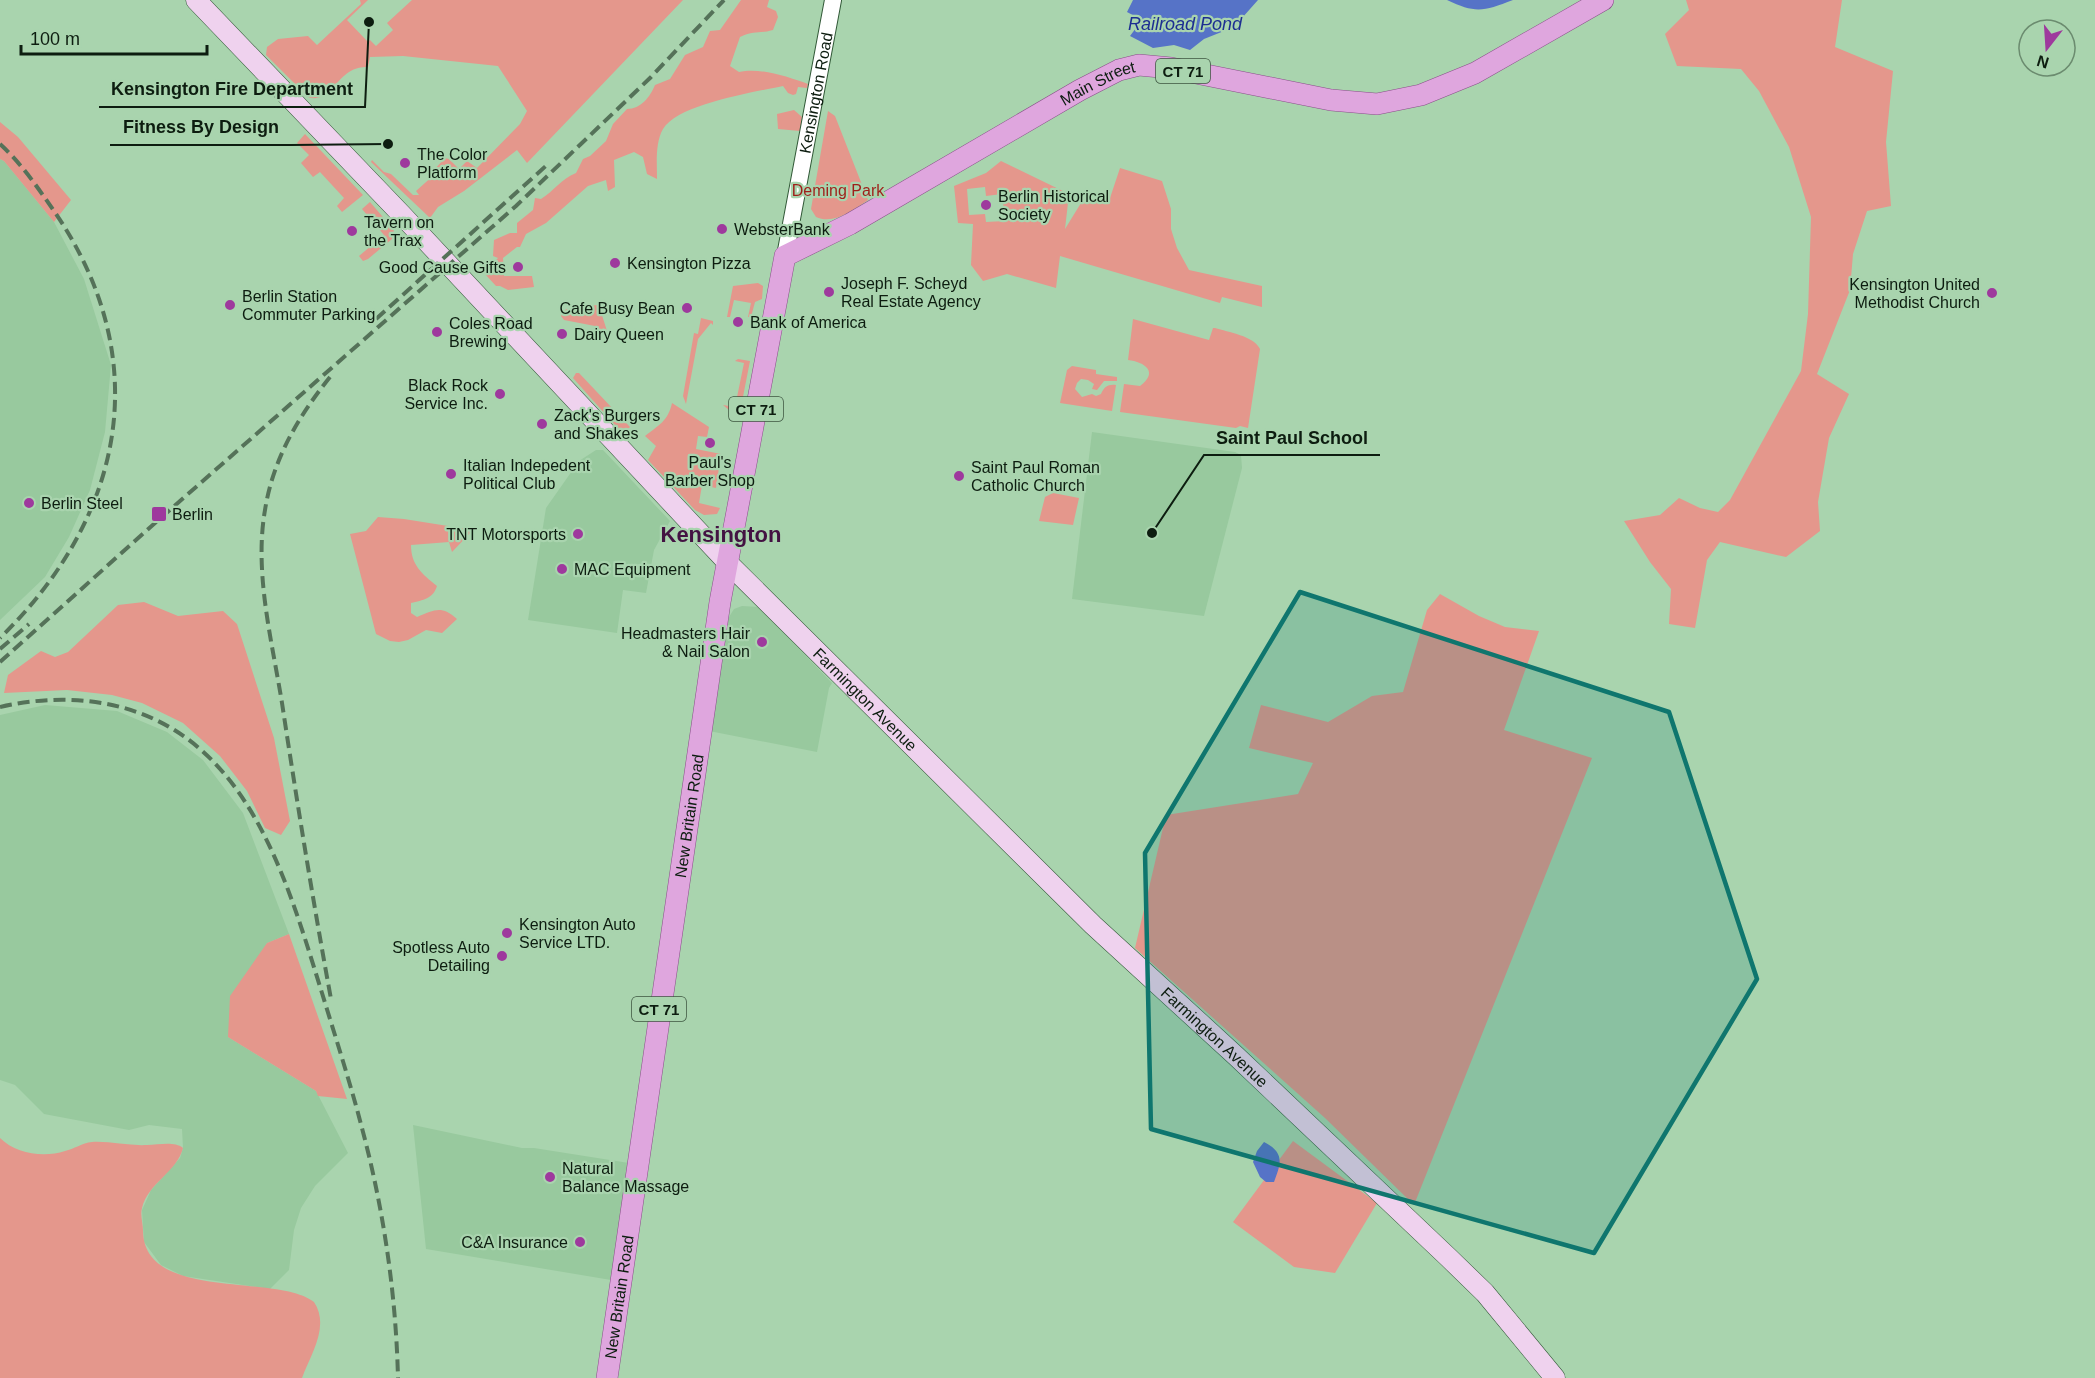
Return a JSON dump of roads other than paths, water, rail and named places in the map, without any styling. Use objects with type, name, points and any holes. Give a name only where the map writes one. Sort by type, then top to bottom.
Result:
[{"type":"main road","name":"Farmington Avenue","points":[[196,0],[402,215],[727,562],[1094,926],[1236,1056],[1485,1293],[1555,1378]]},
{"type":"main road","name":"Main Street","points":[[785,256],[850,224],[1080,90],[1119,70],[1139,65],[1172,68],[1331,100],[1377,104],[1421,96],[1475,73],[1603,0]]},
{"type":"main road","name":"New Britain Road","points":[[607,1378],[653,1050],[727,562],[785,256]]},
{"type":"street","name":"Kensington Road","points":[[785,256],[834,0]]},
{"type":"water","name":"Railroad Pond","points":[[1133,0],[1258,0],[1234,27],[1204,39],[1190,50],[1174,45],[1153,48],[1130,36],[1142,20],[1127,12]]},
{"type":"water","points":[[1447,0],[1513,0],[1487,9],[1473,9]]},
{"type":"water","points":[[1264,1142],[1278,1154],[1279,1164],[1274,1182],[1266,1182],[1260,1177],[1253,1162]]},
{"type":"railway","points":[[0,662],[516,206],[650,78],[724,0]]},
{"type":"railway","points":[[0,144],[22,167],[48,202],[86,267],[106,323],[115,379],[112,434],[99,488],[76,541],[42,591],[0,638]]},
{"type":"railway","points":[[376,319],[548,164]]},
{"type":"railway","points":[[330,377],[297,423],[274,473],[265,510],[262,558],[269,631],[331,999]]},
{"type":"railway","points":[[0,649],[29,624]]},
{"type":"railway","points":[[0,707],[26,702],[79,700],[131,710],[155,720],[178,732],[200,749],[224,773],[262,830],[302,928],[343,1062],[370,1162],[388,1254],[395,1316],[398,1378]]},
{"type":"place","name":"Kensington Fire Department","points":[[369,22]]},
{"type":"place","name":"Fitness By Design","points":[[388,144]]},
{"type":"place","name":"The Color Platform","points":[[405,163]]},
{"type":"place","name":"Berlin Historical Society","points":[[986,205]]},
{"type":"place","name":"WebsterBank","points":[[722,229]]},
{"type":"place","name":"Tavern on the Trax","points":[[352,231]]},
{"type":"place","name":"Kensington Pizza","points":[[615,263]]},
{"type":"place","name":"Good Cause Gifts","points":[[518,267]]},
{"type":"place","name":"Joseph F. Scheyd Real Estate Agency","points":[[829,292]]},
{"type":"place","name":"Kensington United Methodist Church","points":[[1992,293]]},
{"type":"place","name":"Berlin Station Commuter Parking","points":[[230,305]]},
{"type":"place","name":"Cafe Busy Bean","points":[[687,308]]},
{"type":"place","name":"Bank of America","points":[[738,322]]},
{"type":"place","name":"Coles Road Brewing","points":[[437,332]]},
{"type":"place","name":"Dairy Queen","points":[[562,334]]},
{"type":"place","name":"Black Rock Service Inc.","points":[[500,394]]},
{"type":"place","name":"Zack's Burgers and Shakes","points":[[542,424]]},
{"type":"place","name":"Paul's Barber Shop","points":[[710,443]]},
{"type":"place","name":"Italian Indepedent Political Club","points":[[451,474]]},
{"type":"place","name":"Saint Paul Roman Catholic Church","points":[[959,476]]},
{"type":"place","name":"Berlin Steel","points":[[29,503]]},
{"type":"place","name":"Berlin","points":[[159,514]]},
{"type":"place","name":"Saint Paul School","points":[[1152,533]]},
{"type":"place","name":"TNT Motorsports","points":[[578,534]]},
{"type":"place","name":"MAC Equipment","points":[[562,569]]},
{"type":"place","name":"Headmasters Hair & Nail Salon","points":[[762,642]]},
{"type":"place","name":"Kensington Auto Service LTD.","points":[[507,933]]},
{"type":"place","name":"Spotless Auto Detailing","points":[[502,956]]},
{"type":"place","name":"Natural Balance Massage","points":[[550,1177]]},
{"type":"place","name":"C&A Insurance","points":[[580,1242]]},
{"type":"district","name":"Kensington","points":[[721,534]]},
{"type":"park label","name":"Deming Park","points":[[838,190]]}]
